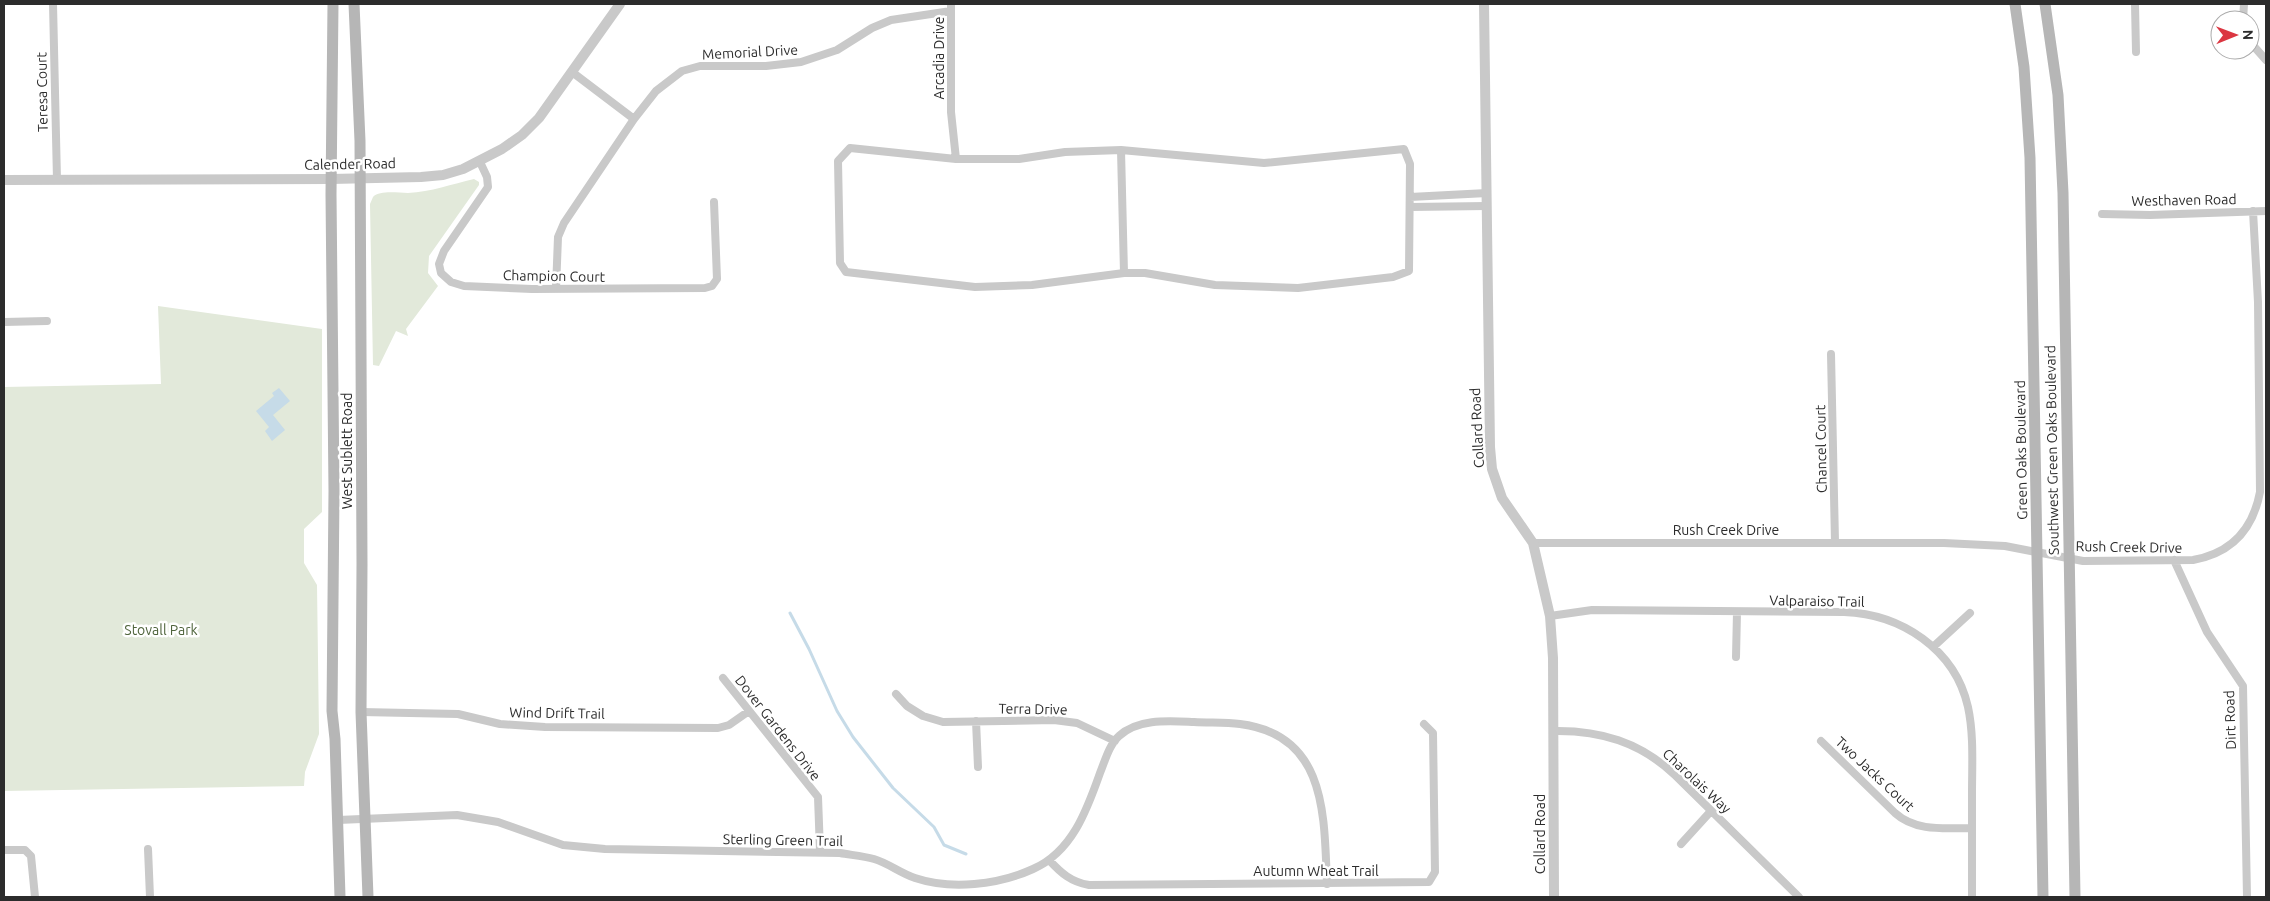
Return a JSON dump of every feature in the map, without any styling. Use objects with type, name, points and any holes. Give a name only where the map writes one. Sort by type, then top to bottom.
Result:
[{"type":"main road","name":"West Sublett Road","points":[[333,4],[331,179],[334,481],[332,711],[335,739],[340,897]]},
{"type":"main road","name":"West Sublett Road","points":[[354,4],[360,141],[362,554],[360,712],[368,897]]},
{"type":"main road","name":"Green Oaks Boulevard","points":[[2014,4],[2024,67],[2030,158],[2044,897]]},
{"type":"main road","name":"Southwest Green Oaks Boulevard","points":[[2044,4],[2058,95],[2063,193],[2075,897]]},
{"type":"street","name":"Teresa Court","points":[[54,4],[57,180]]},
{"type":"street","name":"Calender Road","points":[[4,180],[331,179],[443,175],[480,162],[522,135],[539,118],[620,4]]},
{"type":"street","name":"Collard Road","points":[[1484,4],[1489,427],[1492,469],[1506,505],[1533,543],[1550,616],[1553,651],[1554,897]]},
{"type":"street","points":[[2134,4],[2136,52]]},
{"type":"street","name":"Arcadia Drive","points":[[951,7],[951,112],[956,159]]},
{"type":"street","name":"Memorial Drive","points":[[556,289],[558,237],[564,223],[634,119],[656,91],[682,71],[700,66],[766,66],[801,62],[837,50],[872,28],[891,20],[951,7]]},
{"type":"street","points":[[572,72],[634,119]]},
{"type":"street","points":[[850,148],[956,159],[1019,160],[1065,152],[1121,150],[1264,163],[1404,149],[1410,164],[1409,271],[1393,277],[1298,288],[1215,285],[1145,273],[1124,273],[1032,285],[974,287],[846,272],[840,264],[838,161],[850,148]]},
{"type":"street","points":[[1121,150],[1124,273]]},
{"type":"street","name":"Champion Court","points":[[480,162],[487,177],[488,187],[444,251],[439,264],[441,273],[450,282],[464,286],[556,289],[705,288],[712,286],[717,279],[714,202]]},
{"type":"street","points":[[1410,197],[1487,193]]},
{"type":"street","points":[[1410,207],[1487,206]]},
{"type":"street","name":"Rush Creek Drive","points":[[1533,543],[1835,542],[1988,544],[2092,562],[2174,560],[2201,558],[2216,553],[2241,535],[2252,519],[2258,501],[2261,482],[2263,409],[2253,211]]},
{"type":"street","name":"Westhaven Road","points":[[2102,214],[2150,215],[2266,211]]},
{"type":"street","points":[[4,322],[47,321]]},
{"type":"street","name":"Chancel Court","points":[[1831,354],[1835,542]]},
{"type":"street","name":"Dirt Road","points":[[2174,560],[2207,632],[2243,686],[2247,897]]},
{"type":"street","name":"Valparaiso Trail","points":[[1550,616],[1592,610],[1844,612],[1876,615],[1907,628],[1933,647],[1952,671],[1967,704],[1971,732],[1972,897]]},
{"type":"street","points":[[1736,657],[1737,612]]},
{"type":"street","points":[[1933,647],[1970,614]]},
{"type":"street","name":"Dover Gardens Drive","points":[[723,678],[818,797],[820,851]]},
{"type":"street","name":"Terra Drive","points":[[896,694],[907,706],[923,716],[943,722],[1054,720],[1077,723],[1115,741]]},
{"type":"street","name":"Wind Drift Trail","points":[[360,712],[458,714],[500,724],[545,727],[718,728],[729,725],[749,711]]},
{"type":"street","points":[[976,721],[978,767]]},
{"type":"street","name":"Sterling Green Trail","points":[[338,820],[457,815],[498,822],[563,845],[605,849],[820,851],[874,859],[914,878],[944,884],[995,881],[1034,868],[1049,860],[1067,842],[1081,822],[1107,754],[1115,741],[1130,728],[1165,721],[1240,724],[1277,735],[1292,745],[1302,756],[1319,788],[1325,830],[1327,884]]},
{"type":"street","name":"Autumn Wheat Trail","points":[[1049,860],[1061,873],[1075,882],[1089,884],[1429,882],[1436,872],[1433,732],[1424,724]]},
{"type":"street","name":"Charolais Way","points":[[1553,731],[1594,733],[1636,746],[1666,767],[1799,897]]},
{"type":"street","name":"Two Jacks Court","points":[[1822,741],[1895,813],[1908,823],[1927,827],[1972,828]]},
{"type":"street","points":[[1681,844],[1711,811]]},
{"type":"street","points":[[148,849],[150,897]]},
{"type":"street","points":[[4,850],[25,850],[31,856],[35,897]]},
{"type":"green space","points":[[474,179],[479,182],[479,185],[429,256],[428,273],[438,286],[406,329],[408,336],[396,331],[379,366],[373,365],[370,204],[373,197],[380,193],[425,191]]},
{"type":"green space","name":"Stovall Park","points":[[158,306],[322,329],[322,512],[304,529],[304,563],[317,585],[319,734],[305,772],[304,786],[4,791],[4,387],[161,384]]},
{"type":"water","points":[[279,388],[290,401],[273,415],[285,430],[272,441],[265,431],[269,427],[256,411],[274,396],[272,393]]},
{"type":"waterway","points":[[790,613],[809,649],[837,711],[853,737],[893,788],[934,827],[944,845],[966,854]]}]
